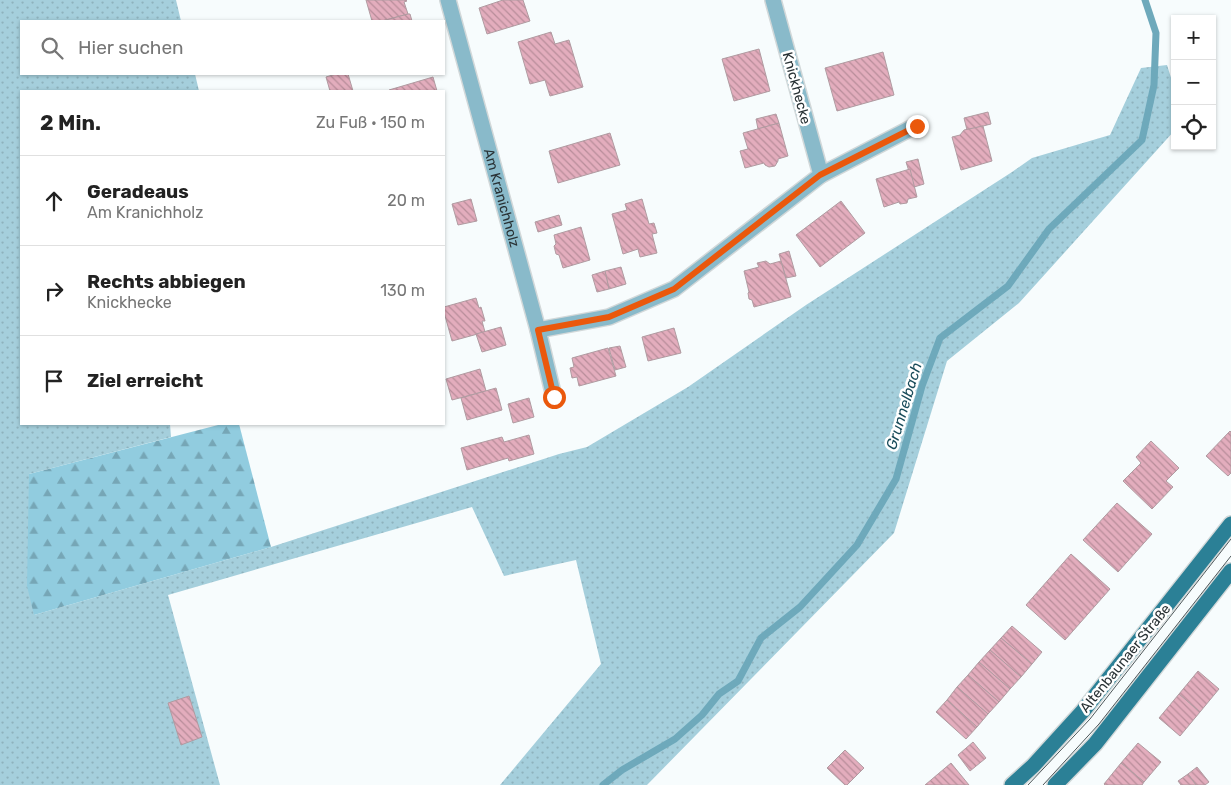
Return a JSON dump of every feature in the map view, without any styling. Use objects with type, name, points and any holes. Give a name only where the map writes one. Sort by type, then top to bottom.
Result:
[{"type":"main road","name":"Altenbaunaer Straße","points":[[1012,785],[1033,766],[1083,711],[1231,524]]},
{"type":"main road","name":"Altenbaunaer Straße","points":[[1055,785],[1095,744],[1231,571]]},
{"type":"street","name":"Am Kranichholz","points":[[448,0],[538,330],[554,397]]},
{"type":"street","name":"Knickhecke","points":[[773,0],[820,175]]},
{"type":"street","points":[[538,330],[609,317],[674,289],[820,175],[917,126]]},
{"type":"shaded area","points":[[0,0],[176,0],[181,20],[20,20],[20,75],[195,75],[199,90],[20,90],[20,425],[170,425],[171,437],[29,474],[34,615],[271,547],[559,454],[587,447],[688,387],[806,305],[1032,158],[1110,135],[1141,68],[1167,65],[1171,78],[1171,134],[1019,303],[947,361],[894,533],[647,785],[500,785],[601,664],[576,560],[504,576],[472,507],[168,595],[220,785],[0,785]]},
{"type":"green space","points":[[218,425],[239,425],[271,547],[34,615],[27,586],[29,474]]},
{"type":"building","points":[[366,0],[407,1],[404,2],[408,14],[386,20],[372,20]]},
{"type":"building","points":[[503,0],[523,0],[530,21],[487,34],[479,8]]},
{"type":"building","points":[[410,14],[412,20],[386,20]]},
{"type":"building","points":[[551,32],[555,44],[569,40],[583,87],[550,96],[545,80],[530,84],[518,42]]},
{"type":"building","points":[[759,49],[770,91],[734,101],[722,59]]},
{"type":"building","points":[[883,52],[894,95],[837,111],[825,68]]},
{"type":"building","points":[[348,75],[353,90],[330,90],[326,77]]},
{"type":"building","points":[[433,77],[437,90],[389,90]]},
{"type":"building","points":[[988,112],[991,124],[967,130],[964,118]]},
{"type":"building","points":[[776,114],[779,123],[758,129],[756,119]]},
{"type":"building","points":[[779,123],[788,156],[778,159],[775,166],[769,167],[764,163],[745,168],[740,151],[748,149],[743,133]]},
{"type":"building","points":[[983,126],[992,161],[961,170],[952,137],[960,135],[964,130]]},
{"type":"building","points":[[610,133],[620,165],[558,183],[549,151]]},
{"type":"building","points":[[918,159],[924,184],[914,187],[906,162]]},
{"type":"building","points":[[910,169],[917,197],[908,199],[907,203],[900,204],[899,202],[884,207],[876,179]]},
{"type":"building","points":[[471,199],[477,221],[458,225],[452,204]]},
{"type":"building","points":[[642,199],[649,224],[654,223],[657,233],[652,234],[657,253],[640,257],[638,249],[623,254],[612,214],[627,210],[625,204]]},
{"type":"building","points":[[841,201],[865,233],[820,267],[796,235]]},
{"type":"building","points":[[559,215],[562,225],[538,232],[535,222]]},
{"type":"building","points":[[581,227],[590,260],[563,268],[559,255],[556,254],[554,235]]},
{"type":"building","points":[[789,251],[796,276],[786,278],[779,254]]},
{"type":"building","points":[[766,261],[770,264],[781,261],[791,297],[754,307],[752,300],[749,299],[744,271],[759,267],[757,263]]},
{"type":"building","points":[[621,267],[626,284],[609,289],[605,271]]},
{"type":"building","points":[[605,271],[609,289],[597,292],[592,275]]},
{"type":"building","points":[[476,298],[485,321],[482,321],[485,332],[452,341],[445,316],[445,307]]},
{"type":"building","points":[[501,327],[506,345],[482,352],[476,334]]},
{"type":"building","points":[[674,328],[681,353],[648,361],[642,337]]},
{"type":"building","points":[[620,346],[626,367],[615,370],[609,348]]},
{"type":"building","points":[[608,348],[616,376],[579,386],[577,377],[572,378],[570,368],[574,367],[572,358]]},
{"type":"building","points":[[480,369],[486,391],[452,400],[446,379]]},
{"type":"building","points":[[496,388],[502,410],[467,420],[461,398]]},
{"type":"building","points":[[529,398],[534,417],[513,423],[508,404]]},
{"type":"building","points":[[1230,431],[1231,473],[1228,476],[1206,456]]},
{"type":"building","points":[[529,435],[534,454],[509,461],[508,458],[467,470],[461,448],[502,437],[504,442]]},
{"type":"building","points":[[1151,441],[1179,468],[1166,481],[1173,487],[1152,509],[1123,481],[1141,463],[1136,457]]},
{"type":"building","points":[[1117,503],[1152,534],[1118,572],[1083,540]]},
{"type":"building","points":[[1071,554],[1110,589],[1065,640],[1026,605]]},
{"type":"building","points":[[1012,626],[1042,652],[1032,664],[1001,638]]},
{"type":"building","points":[[1001,638],[1032,664],[1021,677],[990,650]]},
{"type":"building","points":[[990,650],[1021,677],[1010,689],[979,662]]},
{"type":"building","points":[[979,662],[1010,689],[999,702],[968,675]]},
{"type":"building","points":[[1198,671],[1219,689],[1200,712],[1179,694]]},
{"type":"building","points":[[968,675],[999,702],[988,714],[957,687]]},
{"type":"building","points":[[957,687],[988,714],[977,727],[947,700]]},
{"type":"building","points":[[1179,694],[1200,712],[1180,736],[1159,718]]},
{"type":"building","points":[[189,696],[202,737],[181,745],[168,703]]},
{"type":"building","points":[[947,700],[977,727],[966,739],[936,712]]},
{"type":"building","points":[[973,742],[986,758],[970,771],[958,755]]},
{"type":"building","points":[[1138,743],[1161,762],[1144,782],[1121,763]]},
{"type":"building","points":[[845,750],[864,768],[847,785],[827,768]]},
{"type":"building","points":[[951,763],[969,785],[925,785]]},
{"type":"building","points":[[1121,763],[1144,782],[1142,785],[1104,784]]},
{"type":"building","points":[[1197,767],[1209,782],[1205,785],[1196,785],[1188,774]]},
{"type":"building","points":[[1188,774],[1196,785],[1181,785],[1178,781]]},
{"type":"waterway","name":"Grunnelbach","points":[[603,785],[622,770],[675,739],[702,715],[719,694],[738,681],[761,638],[800,607],[857,545],[896,479],[922,386],[940,338],[1008,286],[1049,229],[1142,140],[1154,85],[1156,33],[1145,0]]},
{"type":"tram line","points":[[1028,785],[1090,719],[1231,539]]},
{"type":"tram line","points":[[1043,785],[1099,724],[1231,556]]},
{"type":"route","points":[[554,397],[538,330],[609,317],[674,289],[820,175],[917,126]]}]
